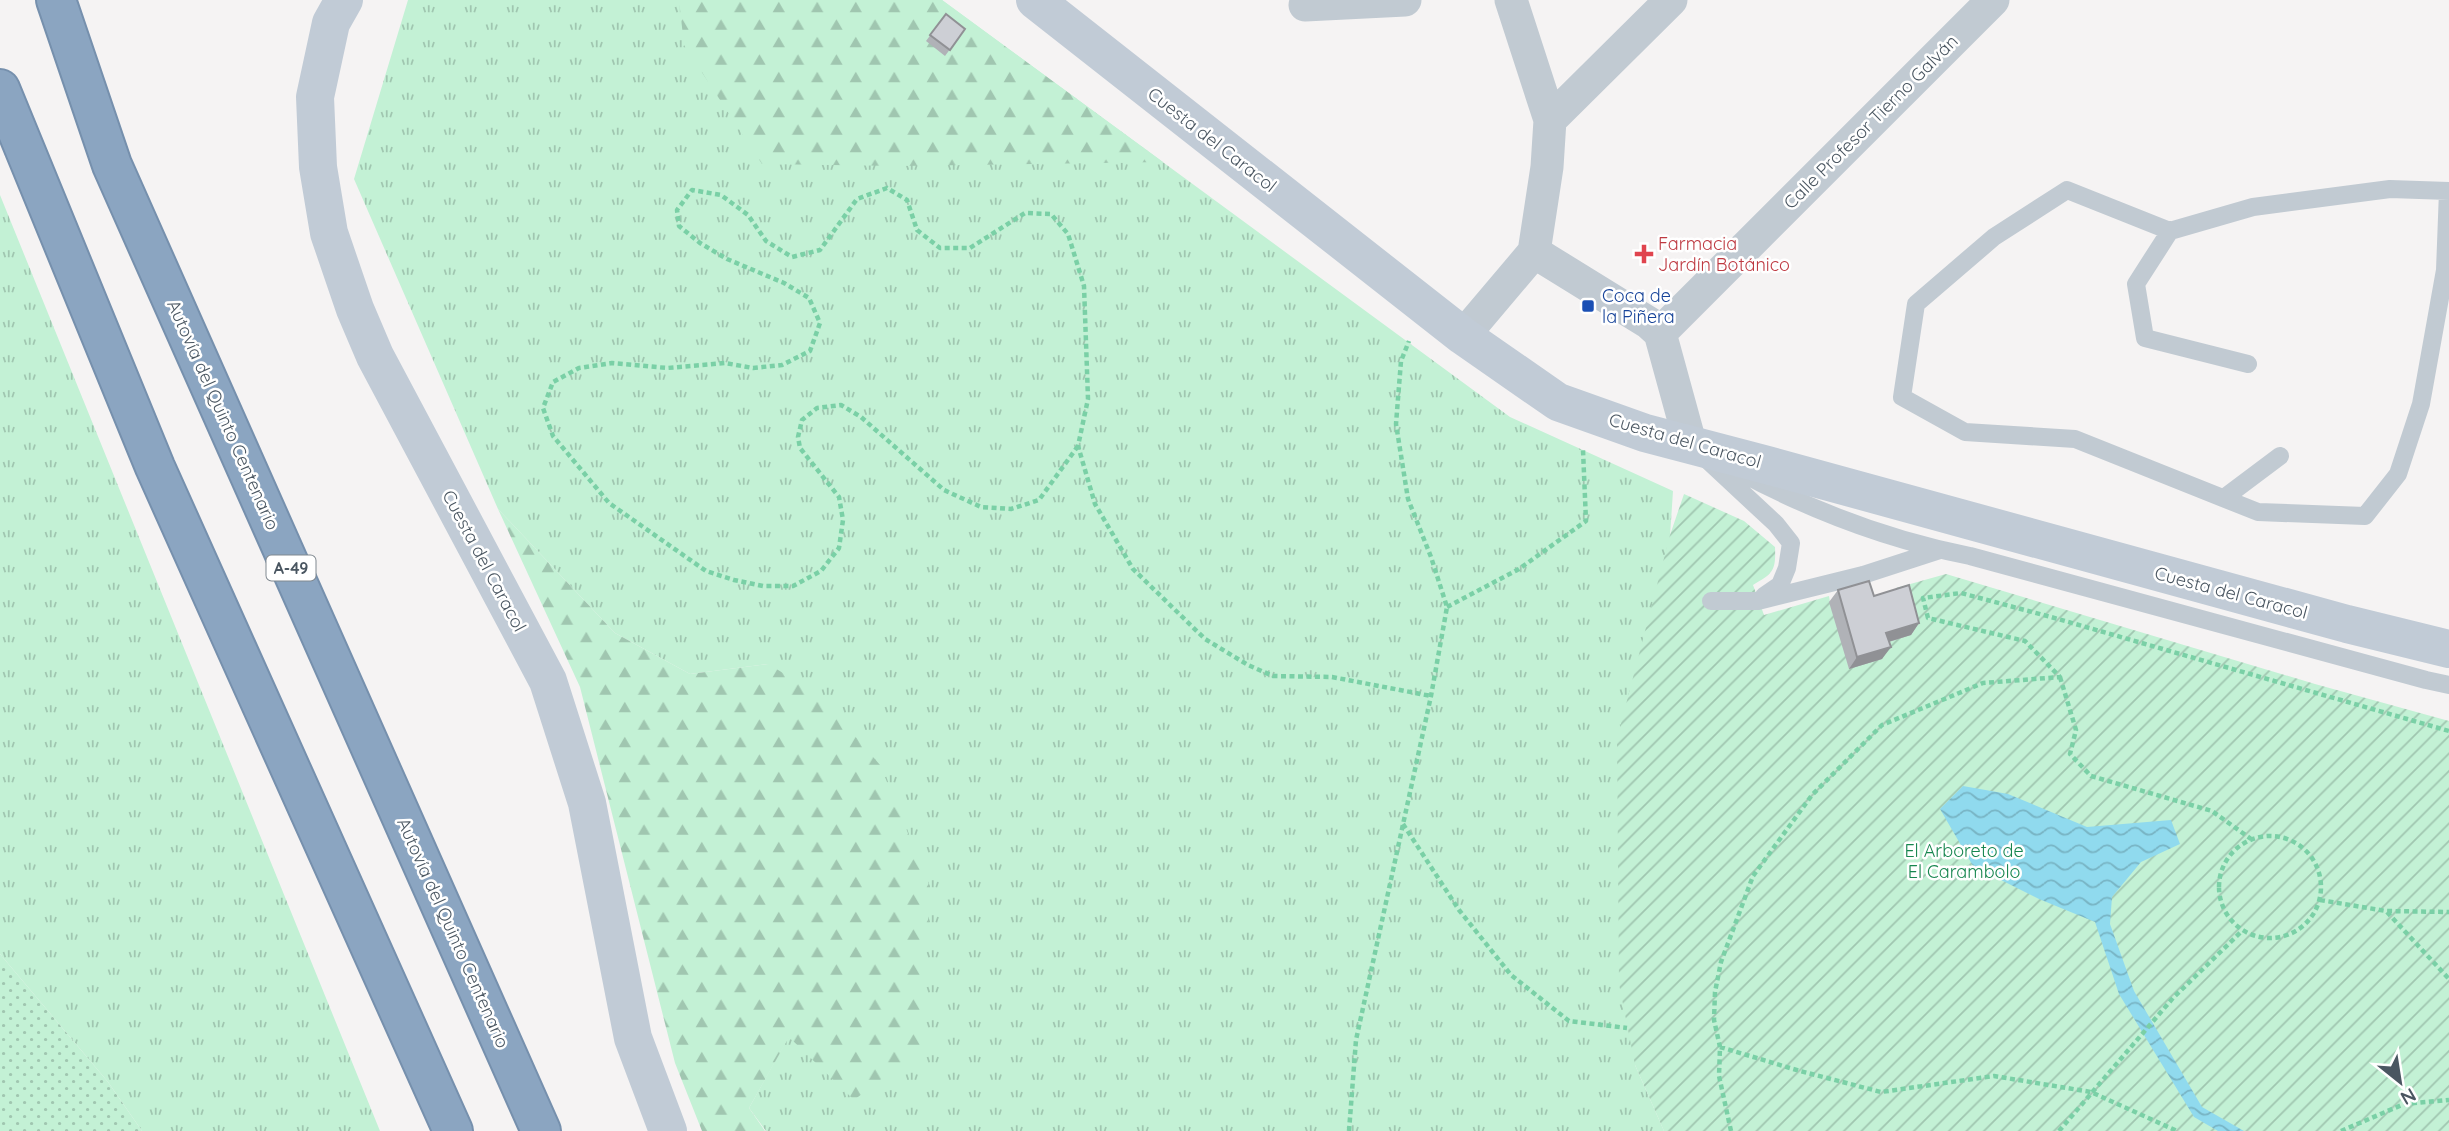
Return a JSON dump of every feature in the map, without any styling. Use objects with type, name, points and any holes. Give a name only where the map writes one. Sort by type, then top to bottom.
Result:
[{"type":"highway","name":"Autovía del Quinto Centenario","points":[[56,0],[112,165],[541,1131]]},
{"type":"highway","points":[[0,89],[155,467],[453,1131]]},
{"type":"main road","name":"Cuesta del Caracol","points":[[344,0],[331,23],[315,97],[318,167],[329,233],[355,309],[375,356],[548,681],[587,803],[633,1038],[668,1131]]},
{"type":"main road","name":"Cuesta del Caracol","points":[[1035,0],[1463,336],[1558,401],[1645,433],[1691,446],[2320,617],[2449,649]]},
{"type":"street","points":[[1305,5],[1405,0]]},
{"type":"street","points":[[1463,336],[1534,252],[1547,167],[1550,120],[1511,0]]},
{"type":"street","points":[[1550,120],[1671,0]]},
{"type":"street","name":"Calle Profesor Tierno Galván","points":[[1660,333],[1993,0]]},
{"type":"street","points":[[1534,252],[1649,323],[1660,333],[1691,446]]},
{"type":"lane","points":[[2390,189],[2449,191],[2445,270],[2421,404],[2398,474],[2365,516],[2258,512],[2075,439],[1965,432],[1902,397],[1916,304],[1994,237],[2067,190],[2170,231],[2253,207],[2390,189]]},
{"type":"lane","points":[[2170,231],[2136,284],[2145,338],[2249,364]]},
{"type":"lane","points":[[1691,446],[1765,486],[1838,519],[1940,550],[2449,685]]},
{"type":"lane","points":[[1691,446],[1776,524],[1791,543],[1787,568],[1780,585],[1758,601]]},
{"type":"lane","points":[[2224,499],[2280,456]]},
{"type":"lane","points":[[1711,601],[1758,601],[1863,575],[1940,550]]},
{"type":"path","points":[[1078,446],[1039,500],[1010,509],[981,507],[944,490],[861,417],[841,405],[817,408],[802,420],[798,437],[800,448],[839,497],[843,520],[839,548],[821,571],[793,586],[763,586],[706,571],[609,503],[553,436],[543,408],[553,382],[579,368],[612,363],[667,368],[725,363],[753,368],[782,365],[810,351],[820,323],[809,298],[784,283],[727,259],[700,243],[679,226],[677,210],[692,190],[721,195],[748,215],[766,241],[792,257],[820,250],[858,199],[887,188],[907,200],[917,230],[940,248],[970,248],[1025,213],[1051,214],[1068,234],[1084,286],[1087,399],[1078,446],[1095,504],[1132,569],[1205,639],[1248,665],[1273,676],[1332,677],[1431,696]]},
{"type":"path","points":[[1349,1131],[1356,1040],[1431,696],[1447,607],[1408,499],[1396,424],[1401,361],[1423,305]]},
{"type":"path","points":[[1447,607],[1519,569],[1586,521],[1581,411]]},
{"type":"path","points":[[1928,618],[1923,598],[1961,593],[2449,731]]},
{"type":"path","points":[[1917,617],[2025,641],[2060,677],[2076,730],[2070,754],[2091,776],[2212,811],[2251,839]]},
{"type":"path","points":[[1731,1131],[1719,1076],[1720,1047],[1714,1020],[1716,992],[1721,962],[1753,876],[1811,796],[1882,725],[1983,682],[2060,677]]},
{"type":"path","points":[[1403,823],[1459,910],[1511,975],[1569,1021],[1628,1028]]},
{"type":"path","points":[[2259,836],[2282,837],[2304,849],[2315,863],[2320,877],[2320,900],[2309,921],[2289,934],[2268,938],[2242,931],[2227,915],[2219,898],[2218,886],[2224,863],[2230,854],[2251,839],[2259,836]]},
{"type":"path","points":[[2320,900],[2386,911],[2449,912]]},
{"type":"path","points":[[2386,911],[2449,979]]},
{"type":"path","points":[[2059,1131],[2174,998],[2242,931]]},
{"type":"path","points":[[1720,1047],[1881,1092],[1994,1076],[2091,1092],[2177,1131]]},
{"type":"path","points":[[2342,1131],[2404,1104],[2449,1100]]},
{"type":"green space","points":[[408,0],[942,0],[1510,417],[1673,491],[1635,1065],[1664,1131],[766,1131],[749,1108],[789,1036],[768,664],[690,674],[615,633],[498,509],[354,179]]},
{"type":"green space","points":[[679,0],[942,0],[1163,162],[901,166],[762,164],[684,45]]},
{"type":"green space","points":[[0,195],[380,1131],[142,1131],[108,1082],[0,954]]},
{"type":"green space","name":"El Arboreto de El Carambolo","points":[[1684,494],[1744,521],[1775,547],[1772,570],[1753,585],[1764,615],[1829,596],[1830,602],[1866,607],[1900,597],[1896,588],[1946,574],[2449,721],[2449,1131],[1664,1131],[1635,1065],[1619,984],[1617,739],[1670,535]]},
{"type":"green space","points":[[498,509],[615,633],[690,674],[768,664],[820,695],[880,765],[930,887],[921,1049],[854,1100],[789,1037],[749,1108],[765,1131],[702,1131],[675,1063],[580,687]]},
{"type":"green space","points":[[0,954],[108,1082],[142,1131],[0,1131]]},
{"type":"water","points":[[1963,786],[2008,794],[2087,827],[2171,820],[2180,844],[2141,862],[2112,897],[2110,924],[2134,991],[2202,1107],[2244,1131],[2218,1131],[2194,1117],[2119,994],[2095,922],[2039,899],[1973,866],[1940,809]]},
{"type":"building","points":[[946,14],[965,29],[950,50],[930,35]]},
{"type":"building","points":[[1869,581],[1874,596],[1909,585],[1919,623],[1886,633],[1891,647],[1857,657],[1838,590]]},
{"type":"place","name":"Farmacia Jardín Botánico","points":[[1644,254]]},
{"type":"place","name":"Coca de la Piñera","points":[[1588,306]]}]
